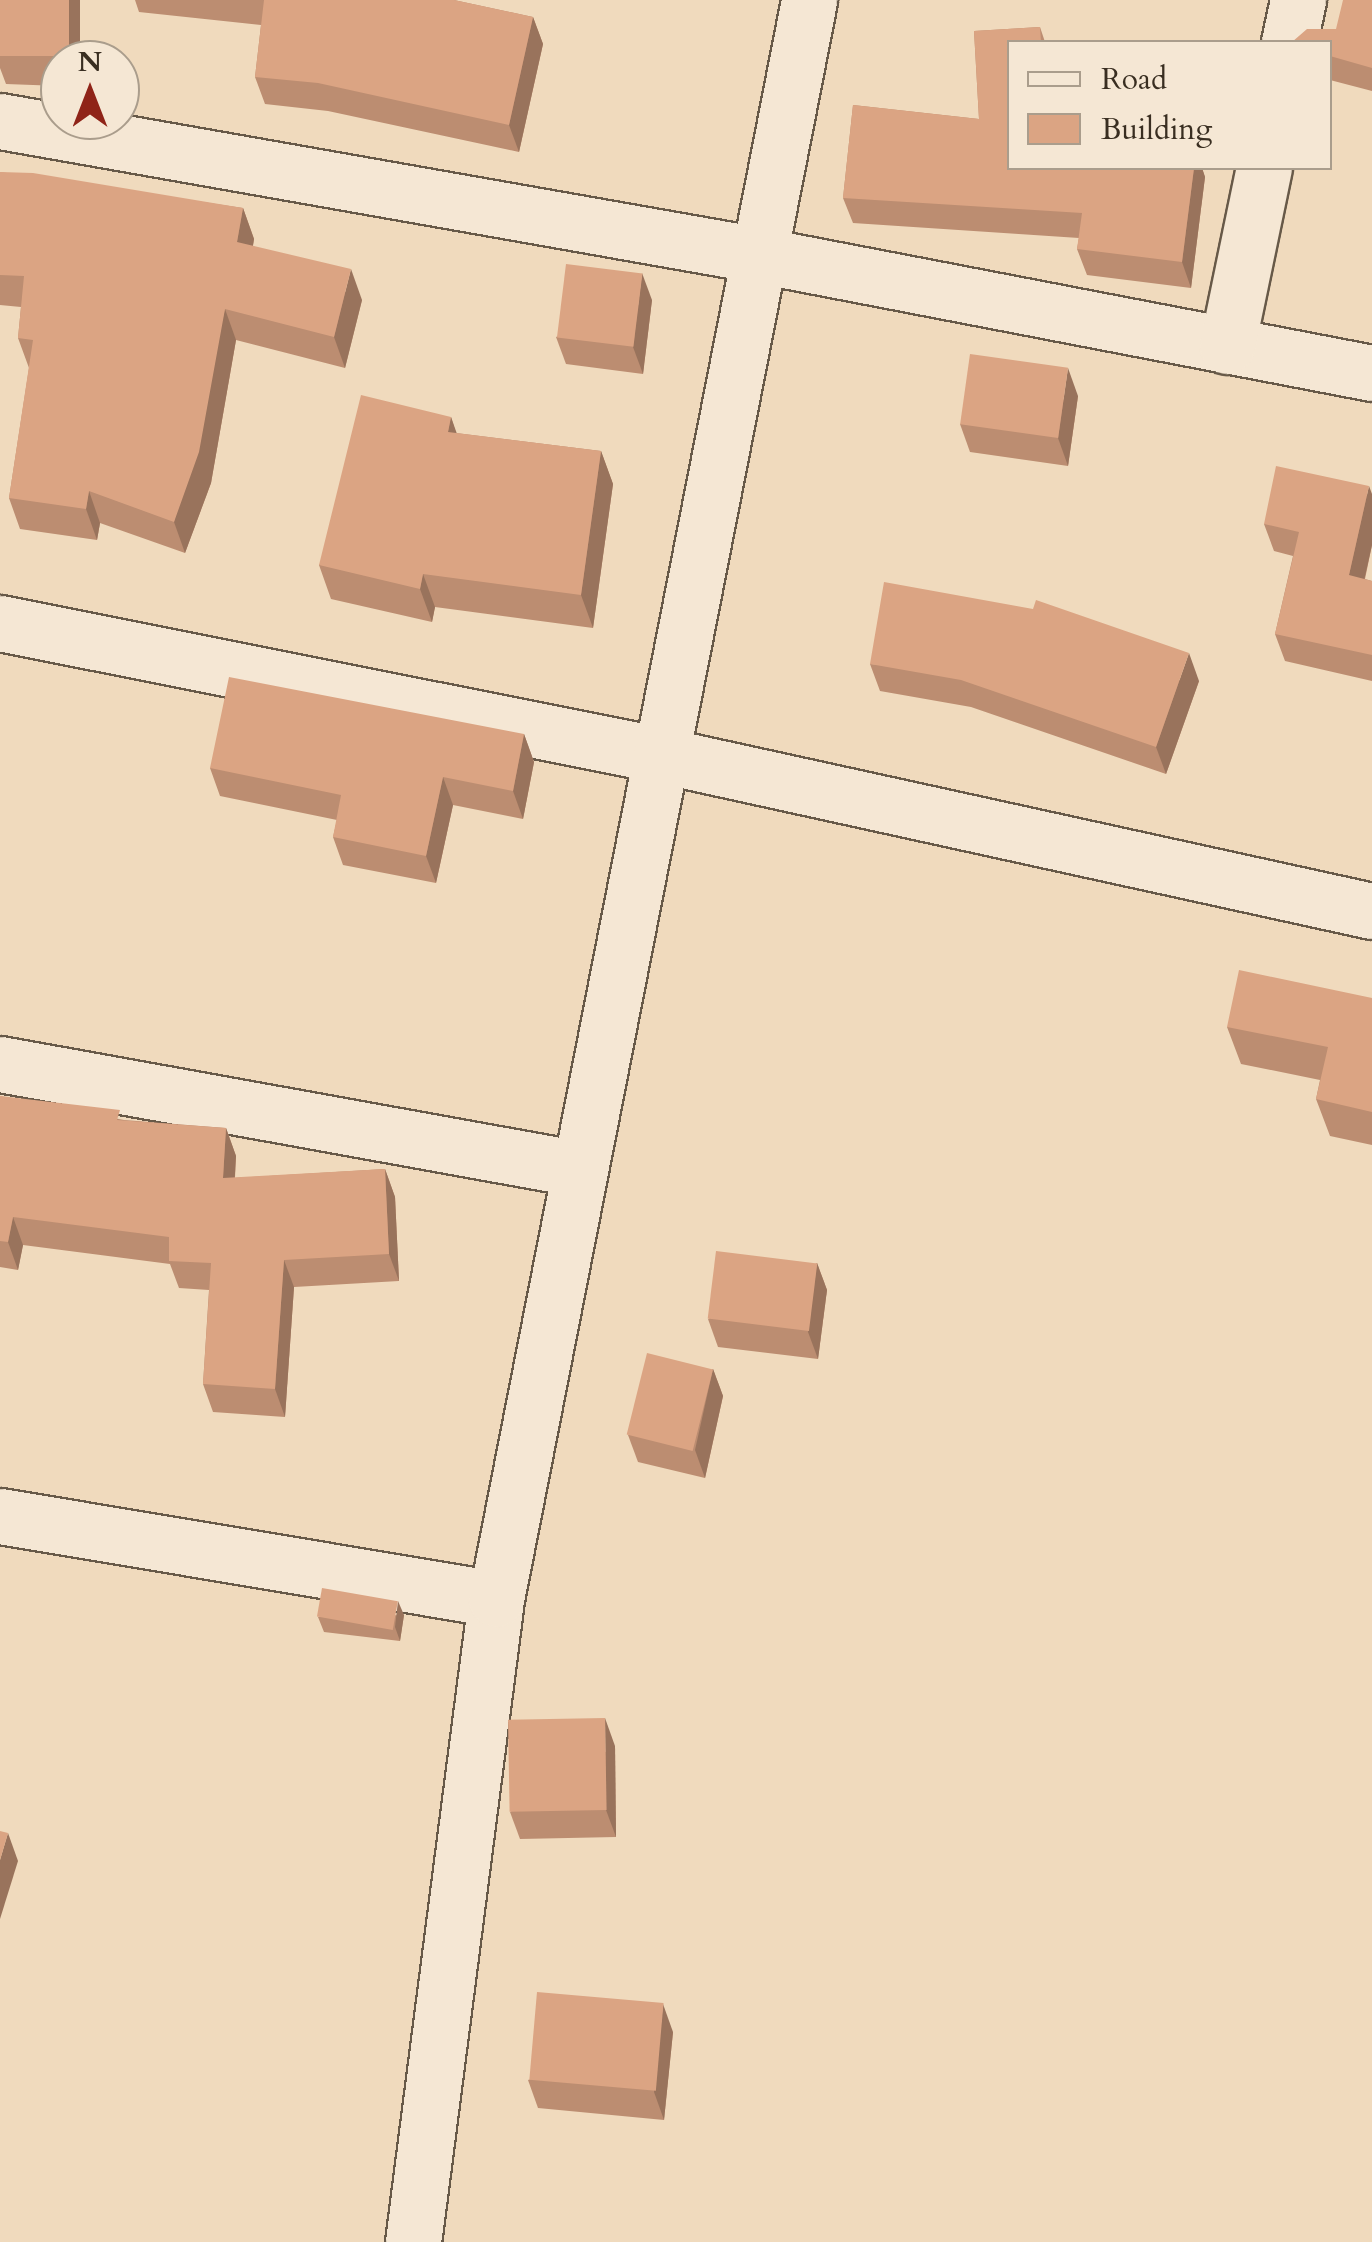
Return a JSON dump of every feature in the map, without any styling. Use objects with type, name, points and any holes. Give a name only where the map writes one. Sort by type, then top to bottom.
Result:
[{"type":"street","points":[[412,2242],[496,1599],[809,0]]},
{"type":"street","points":[[1289,40],[1298,0]]},
{"type":"street","points":[[0,120],[759,255],[1372,373]]},
{"type":"street","points":[[1227,346],[1264,170]]},
{"type":"street","points":[[0,624],[661,755],[1372,910]]},
{"type":"street","points":[[0,1064],[580,1169]]},
{"type":"street","points":[[0,1516],[496,1599]]},
{"type":"building","points":[[0,0],[69,0],[69,40],[40,40],[40,56],[0,56]]},
{"type":"building","points":[[264,0],[454,0],[533,17],[509,125],[318,83],[255,77]]},
{"type":"building","points":[[1343,0],[1372,0],[1372,68],[1332,57],[1332,40],[1294,40],[1307,29],[1336,29]]},
{"type":"building","points":[[1040,27],[1041,40],[1007,40],[1007,170],[1194,170],[1182,262],[1077,249],[1082,213],[843,198],[853,105],[979,119],[974,31]]},
{"type":"building","points":[[0,172],[33,173],[243,208],[237,242],[351,269],[334,337],[225,309],[199,452],[174,522],[89,491],[86,509],[9,498],[33,340],[18,338],[24,276],[0,275]]},
{"type":"building","points":[[566,264],[642,273],[633,347],[557,337]]},
{"type":"building","points":[[970,354],[1068,368],[1058,438],[960,424]]},
{"type":"building","points":[[361,395],[451,417],[448,432],[601,451],[581,595],[423,574],[420,589],[319,565]]},
{"type":"building","points":[[1276,466],[1369,486],[1349,575],[1372,581],[1372,655],[1275,634],[1299,532],[1264,524]]},
{"type":"building","points":[[884,582],[1033,609],[1036,600],[1189,653],[1156,747],[961,680],[870,664]]},
{"type":"building","points":[[229,677],[524,734],[513,791],[443,777],[426,856],[333,837],[341,795],[210,768]]},
{"type":"building","points":[[1239,970],[1372,998],[1372,1112],[1316,1099],[1328,1047],[1227,1027]]},
{"type":"building","points":[[0,1096],[120,1110],[117,1120],[226,1128],[223,1178],[385,1169],[389,1254],[284,1260],[275,1389],[203,1384],[211,1263],[169,1261],[169,1237],[13,1217],[8,1242],[0,1241]]},
{"type":"building","points":[[716,1251],[817,1263],[809,1331],[708,1318]]},
{"type":"building","points":[[647,1353],[713,1369],[693,1451],[627,1435]]},
{"type":"building","points":[[322,1588],[398,1601],[393,1630],[317,1617]]},
{"type":"building","points":[[605,1718],[607,1810],[510,1812],[508,1720]]},
{"type":"building","points":[[0,1831],[8,1833],[0,1860]]},
{"type":"building","points":[[537,1992],[664,2003],[656,2091],[529,2080]]}]
